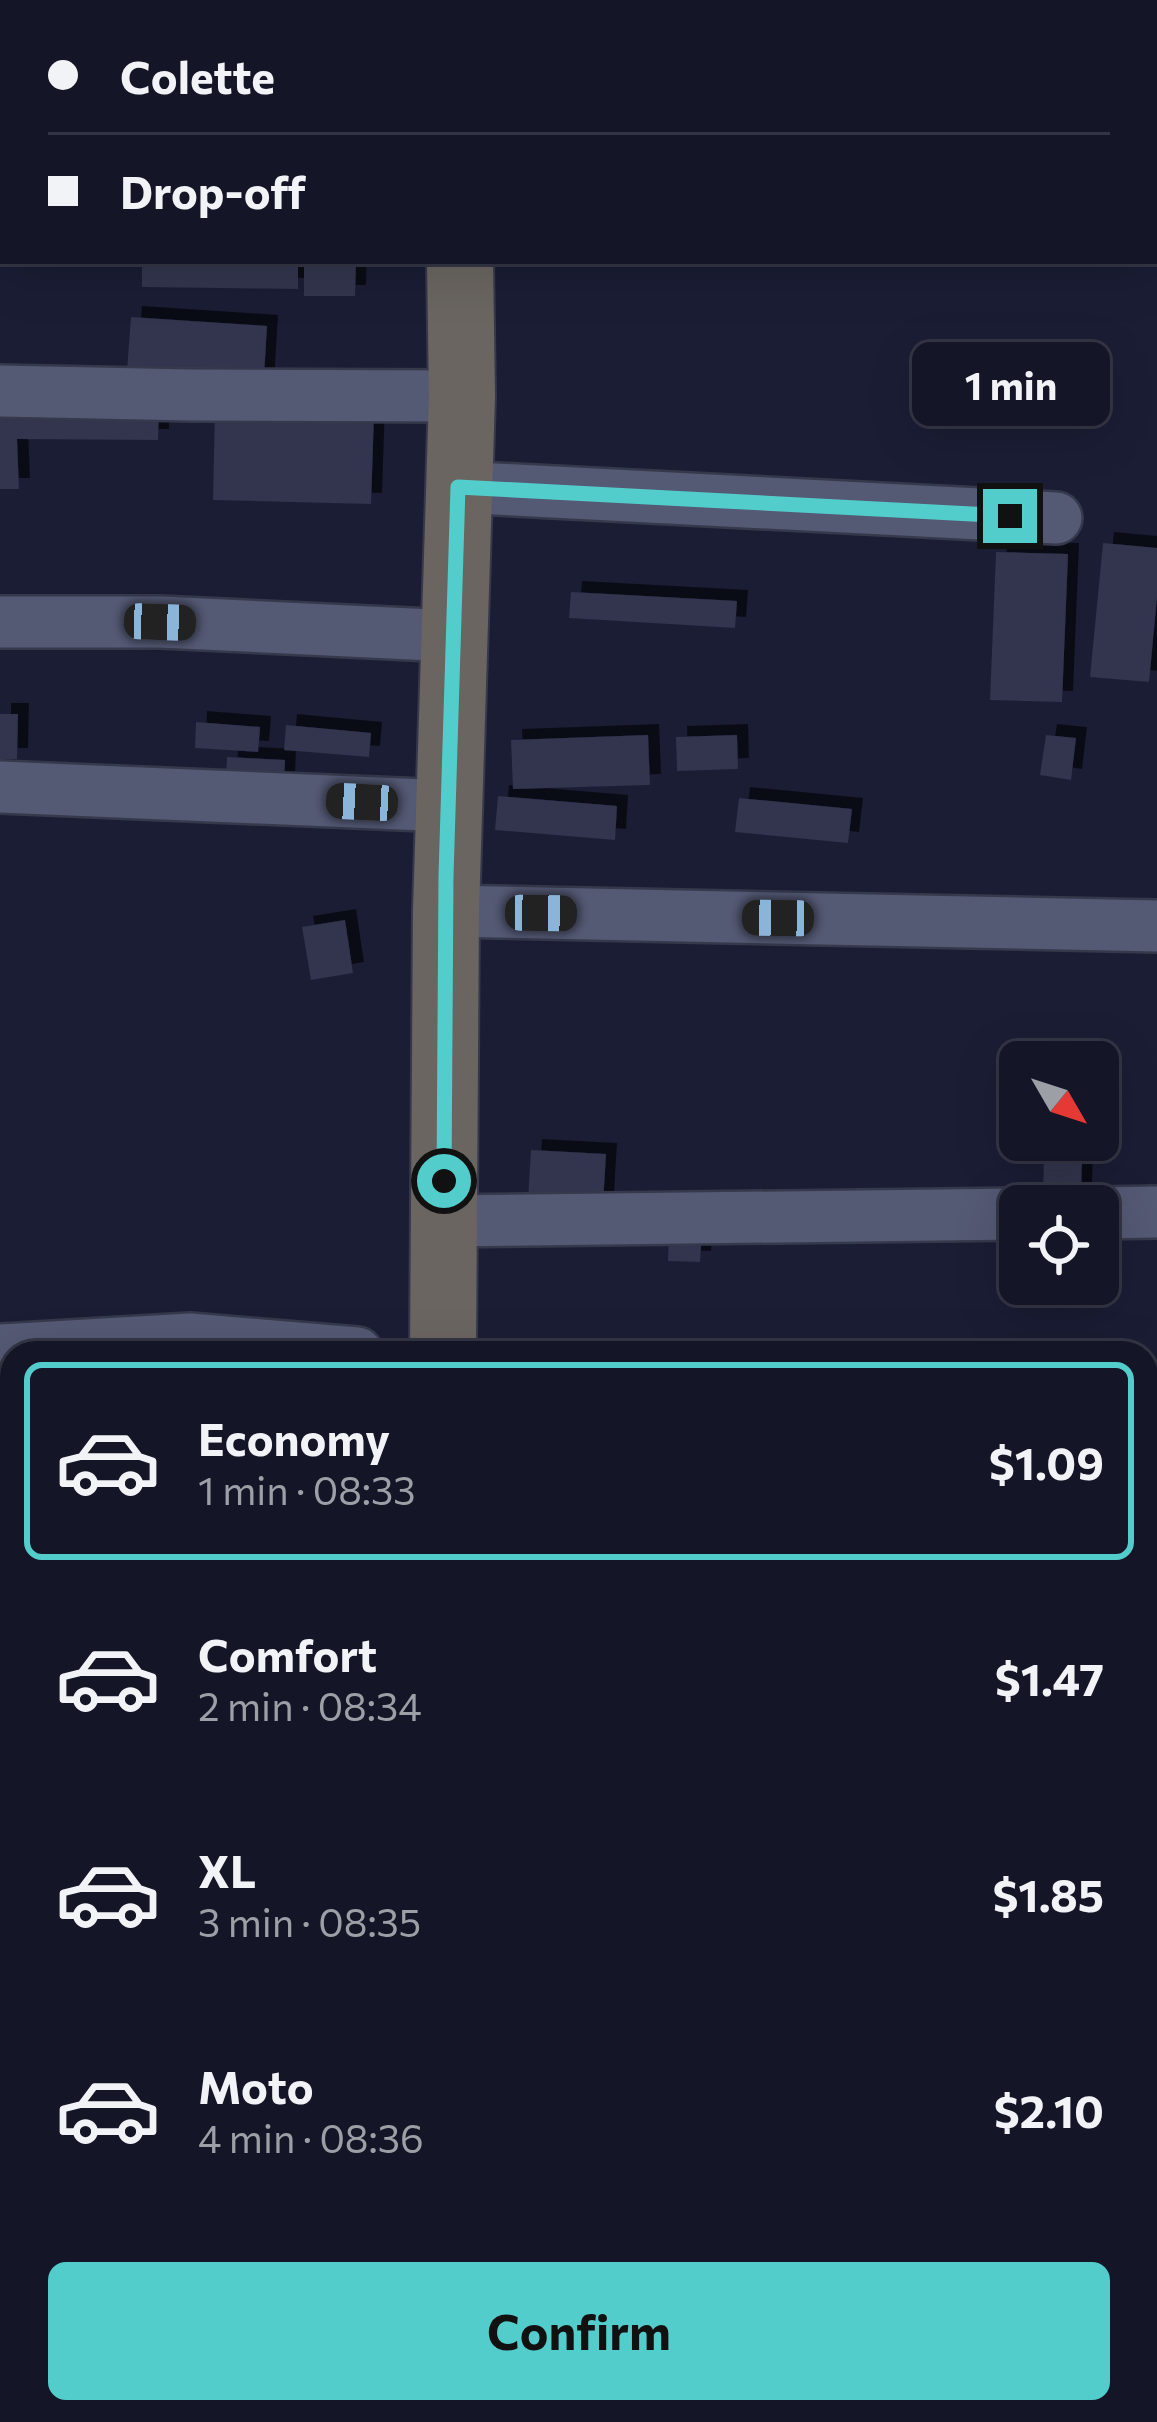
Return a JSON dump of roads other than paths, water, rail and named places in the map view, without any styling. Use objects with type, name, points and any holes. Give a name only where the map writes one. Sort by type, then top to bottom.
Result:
[{"type":"main road","points":[[442,1341],[448,806],[462,396],[460,264]]},
{"type":"street","points":[[0,391],[462,396]]},
{"type":"street","points":[[458,487],[1056,518]]},
{"type":"street","points":[[0,622],[160,622],[454,636]]},
{"type":"street","points":[[0,787],[448,806]]},
{"type":"street","points":[[446,910],[1157,926]]},
{"type":"street","points":[[1119,1213],[1157,1212]]},
{"type":"street","points":[[444,1221],[999,1214]]},
{"type":"street","points":[[155,1341],[214,1341]]}]
